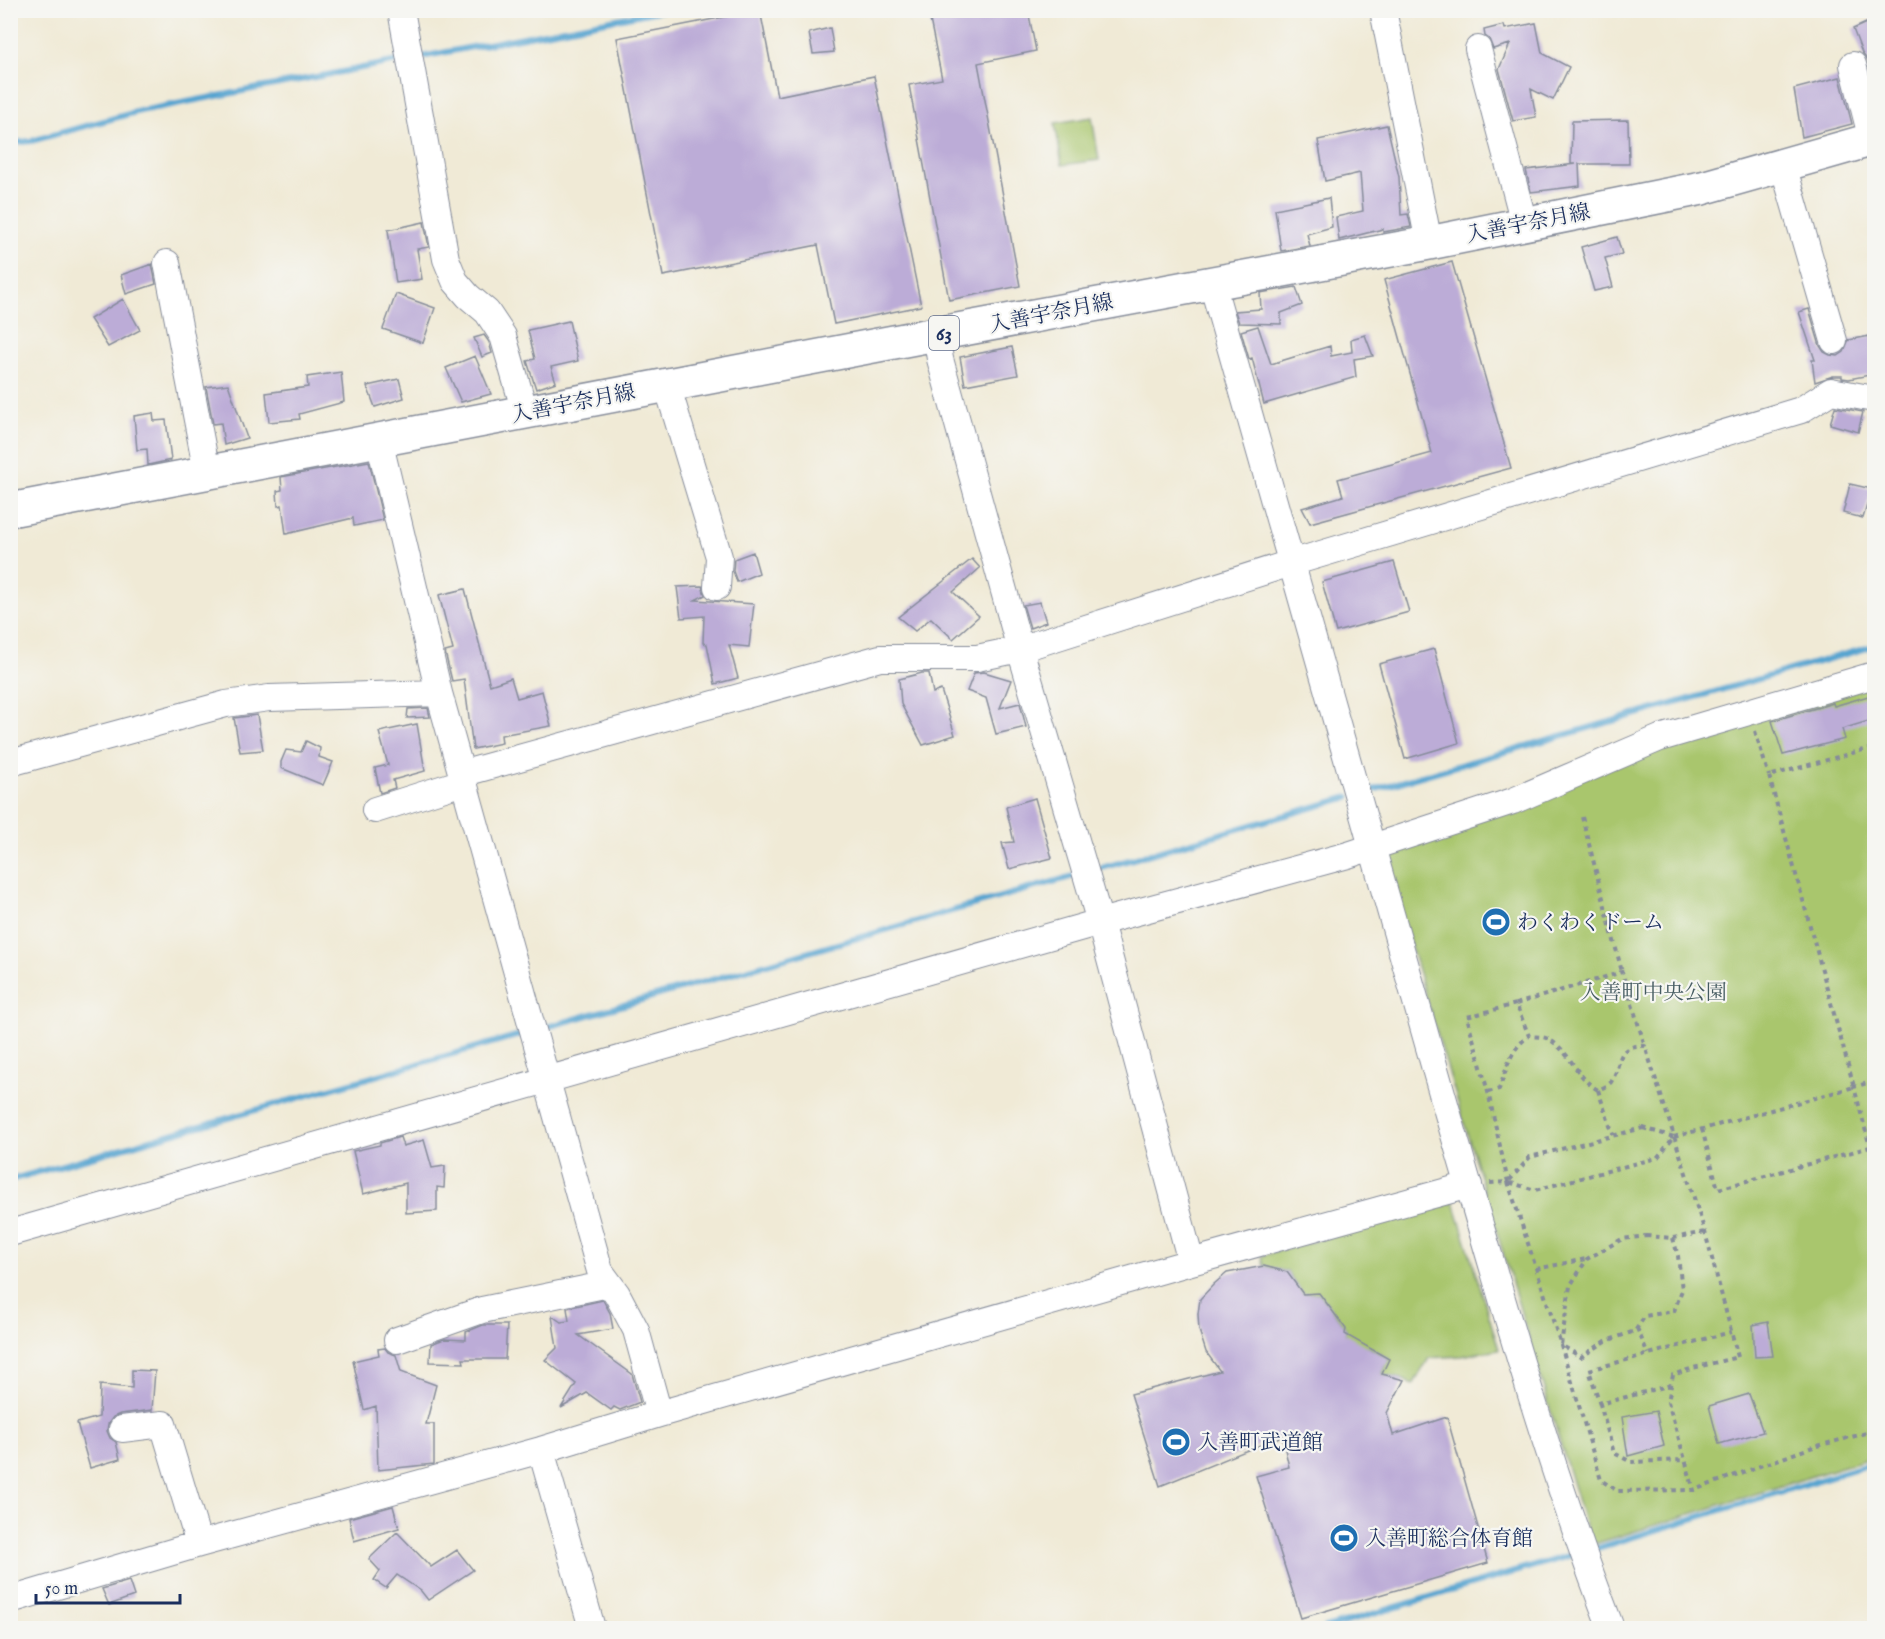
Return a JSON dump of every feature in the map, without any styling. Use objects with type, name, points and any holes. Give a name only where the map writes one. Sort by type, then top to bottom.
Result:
[{"type":"main road","name":"入善宇奈月線","points":[[10,510],[936,334],[1430,243],[1702,189],[1873,140]]},
{"type":"street","points":[[401,10],[446,259],[455,281],[487,312],[503,336],[525,412]]},
{"type":"street","points":[[1383,10],[1430,243]]},
{"type":"street","points":[[1478,49],[1524,224]]},
{"type":"street","points":[[1853,65],[1873,140]]},
{"type":"street","points":[[1783,165],[1834,341]]},
{"type":"street","points":[[167,263],[207,472]]},
{"type":"street","points":[[1212,283],[1371,848],[1545,1442],[1611,1629]]},
{"type":"street","points":[[936,334],[940,359],[1020,649],[1100,922],[1191,1262]]},
{"type":"street","points":[[667,385],[719,556],[717,587]]},
{"type":"street","points":[[375,810],[462,778],[880,658],[977,658],[1020,649],[1291,563],[1801,410],[1831,391],[1875,399]]},
{"type":"street","points":[[379,440],[439,693],[600,1271],[636,1330],[659,1414]]},
{"type":"street","points":[[10,1233],[1100,922],[1371,848],[1513,801],[1660,738],[1875,675]]},
{"type":"street","points":[[10,763],[226,704],[269,698],[439,693]]},
{"type":"street","points":[[10,1600],[200,1544],[542,1450],[659,1414],[1191,1262],[1469,1185]]},
{"type":"street","points":[[397,1340],[482,1310],[609,1284]]},
{"type":"street","points":[[122,1429],[163,1424],[200,1544]]},
{"type":"street","points":[[542,1450],[592,1629]]},
{"type":"path","points":[[1754,726],[1875,1162]]},
{"type":"path","points":[[1769,776],[1875,747]]},
{"type":"path","points":[[1582,817],[1622,972],[1705,1232],[1738,1357],[1673,1375],[1668,1402],[1694,1490]]},
{"type":"path","points":[[1622,972],[1467,1017],[1488,1092],[1508,1182],[1601,1480],[1617,1491],[1694,1490],[1810,1448],[1875,1431]]},
{"type":"path","points":[[1516,1004],[1529,1036]]},
{"type":"path","points":[[1488,1092],[1499,1089],[1517,1044],[1529,1036],[1546,1038],[1561,1048],[1588,1085],[1598,1090],[1613,1135]]},
{"type":"path","points":[[1598,1090],[1610,1083],[1624,1051],[1633,1045],[1645,1046]]},
{"type":"path","points":[[1508,1182],[1530,1157],[1642,1128],[1674,1137],[1875,1081]]},
{"type":"path","points":[[1702,1129],[1718,1189],[1870,1147]]},
{"type":"path","points":[[1469,1185],[1508,1182],[1535,1190],[1657,1158],[1674,1137]]},
{"type":"path","points":[[1536,1269],[1587,1259],[1622,1239],[1646,1236],[1673,1238],[1705,1232]]},
{"type":"path","points":[[1561,1346],[1581,1357],[1606,1341],[1635,1331],[1645,1316],[1674,1311],[1682,1290],[1678,1256],[1673,1238]]},
{"type":"path","points":[[1561,1346],[1570,1286],[1587,1259]]},
{"type":"path","points":[[1637,1328],[1648,1354]]},
{"type":"path","points":[[1685,1460],[1631,1462],[1614,1453],[1589,1370],[1731,1332]]},
{"type":"path","points":[[1600,1404],[1671,1386]]},
{"type":"green space","points":[[1092,117],[1099,160],[1062,165],[1055,123]]},
{"type":"green space","name":"入善町中央公園","points":[[1874,684],[1874,1457],[1591,1545],[1387,867],[1392,854],[1404,848],[1664,746]]},
{"type":"green space","points":[[1454,1202],[1499,1349],[1462,1356],[1429,1358],[1413,1385],[1382,1374],[1389,1359],[1367,1346],[1362,1357],[1342,1344],[1346,1329],[1319,1293],[1303,1294],[1287,1272],[1264,1266],[1262,1256]]},
{"type":"building","points":[[760,10],[777,96],[874,76],[921,306],[834,324],[818,245],[663,276],[617,38]]},
{"type":"building","points":[[928,10],[1028,10],[1036,51],[978,63],[1020,286],[949,300],[909,85],[942,79]]},
{"type":"building","points":[[1875,19],[1875,83],[1873,83],[1868,61],[1862,53],[1853,29]]},
{"type":"building","points":[[1536,23],[1542,53],[1569,67],[1553,100],[1531,89],[1536,117],[1513,121],[1499,69],[1510,44],[1493,49],[1484,30],[1504,25],[1505,29]]},
{"type":"building","points":[[830,28],[834,52],[813,54],[809,33]]},
{"type":"building","points":[[1840,77],[1852,124],[1802,137],[1794,89]]},
{"type":"building","points":[[1628,120],[1629,164],[1579,164],[1580,186],[1531,192],[1526,170],[1576,164],[1571,164],[1572,121]]},
{"type":"building","points":[[1387,125],[1399,177],[1401,215],[1408,214],[1411,227],[1383,232],[1383,229],[1339,240],[1336,217],[1363,211],[1360,173],[1325,181],[1318,140]]},
{"type":"building","points":[[1329,198],[1332,227],[1307,234],[1310,246],[1281,251],[1275,209]]},
{"type":"building","points":[[424,222],[429,247],[417,249],[422,279],[396,283],[388,230]]},
{"type":"building","points":[[1617,237],[1622,254],[1605,258],[1613,287],[1594,291],[1581,247]]},
{"type":"building","points":[[1452,262],[1511,468],[1310,523],[1302,508],[1343,496],[1338,479],[1432,453],[1384,280]]},
{"type":"building","points":[[152,264],[156,284],[126,294],[121,275]]},
{"type":"building","points":[[1296,287],[1302,305],[1281,313],[1281,324],[1239,323],[1235,311],[1261,309],[1260,293]]},
{"type":"building","points":[[396,294],[435,308],[423,343],[383,329]]},
{"type":"building","points":[[123,299],[140,330],[108,347],[90,319]]},
{"type":"building","points":[[1809,309],[1820,346],[1830,355],[1838,356],[1844,352],[1849,340],[1875,335],[1875,374],[1849,379],[1833,376],[1815,382],[1812,360],[1815,360],[1799,312]]},
{"type":"building","points":[[569,321],[578,361],[551,367],[556,382],[536,389],[527,361],[535,359],[528,330]]},
{"type":"building","points":[[1258,326],[1271,364],[1330,346],[1331,356],[1352,352],[1351,339],[1365,335],[1373,356],[1354,359],[1356,377],[1264,404],[1252,358],[1249,359],[1241,331]]},
{"type":"building","points":[[484,335],[492,353],[482,357],[474,338]]},
{"type":"building","points":[[1012,347],[1018,375],[965,385],[960,357]]},
{"type":"building","points":[[475,356],[491,394],[461,402],[446,368]]},
{"type":"building","points":[[341,372],[344,402],[299,414],[300,419],[269,422],[266,393],[308,387],[307,377]]},
{"type":"building","points":[[399,379],[404,398],[375,407],[367,386]]},
{"type":"building","points":[[228,384],[247,438],[224,445],[221,423],[213,424],[206,387]]},
{"type":"building","points":[[1835,407],[1863,412],[1858,432],[1830,424]]},
{"type":"building","points":[[153,413],[154,421],[166,420],[171,460],[148,465],[147,449],[137,450],[134,416]]},
{"type":"building","points":[[369,461],[383,520],[354,526],[353,518],[286,534],[282,505],[278,506],[277,491],[282,490],[281,477]]},
{"type":"building","points":[[1850,484],[1872,489],[1863,518],[1843,513]]},
{"type":"building","points":[[753,552],[759,573],[737,582],[733,571],[734,559]]},
{"type":"building","points":[[972,559],[980,568],[953,592],[979,616],[953,639],[931,618],[915,631],[898,617]]},
{"type":"building","points":[[1394,562],[1409,612],[1336,632],[1322,582]]},
{"type":"building","points":[[702,586],[705,595],[695,600],[754,604],[749,647],[729,645],[738,678],[715,684],[707,644],[703,643],[704,616],[681,618],[677,587]]},
{"type":"building","points":[[465,589],[490,685],[511,678],[517,698],[542,691],[551,726],[501,735],[502,743],[473,749],[464,679],[452,681],[445,652],[453,650],[439,595]]},
{"type":"building","points":[[1040,602],[1046,622],[1030,628],[1023,605]]},
{"type":"building","points":[[1434,649],[1459,743],[1405,759],[1379,664]]},
{"type":"building","points":[[984,672],[1011,680],[1000,708],[1020,703],[1026,727],[996,734],[986,698],[967,691],[974,673]]},
{"type":"building","points":[[929,673],[933,693],[941,690],[955,735],[923,745],[901,704],[899,679]]},
{"type":"building","points":[[1875,694],[1875,719],[1842,729],[1845,739],[1783,755],[1772,721],[1833,703],[1834,706]]},
{"type":"building","points":[[428,708],[430,717],[407,718],[408,709]]},
{"type":"building","points":[[257,715],[263,750],[240,752],[234,718]]},
{"type":"building","points":[[417,724],[425,771],[393,780],[395,788],[380,793],[375,768],[388,765],[379,732]]},
{"type":"building","points":[[306,741],[320,748],[319,757],[333,762],[323,785],[281,768],[286,750],[301,752]]},
{"type":"building","points":[[1035,798],[1052,858],[1009,869],[1002,843],[1014,842],[1006,807]]},
{"type":"building","points":[[400,1137],[403,1146],[424,1140],[432,1168],[445,1166],[444,1188],[437,1187],[437,1211],[406,1213],[406,1183],[363,1194],[353,1151],[380,1145],[380,1143]]},
{"type":"building","points":[[1264,1266],[1287,1272],[1303,1294],[1319,1293],[1346,1329],[1345,1334],[1389,1359],[1382,1374],[1404,1380],[1387,1413],[1393,1435],[1447,1417],[1488,1563],[1301,1618],[1256,1476],[1289,1467],[1282,1436],[1160,1486],[1131,1394],[1220,1371],[1206,1352],[1199,1330],[1200,1299],[1227,1273]]},
{"type":"building","points":[[603,1300],[610,1313],[613,1329],[578,1335],[632,1374],[640,1402],[620,1410],[614,1407],[611,1410],[587,1393],[561,1408],[576,1384],[545,1360],[557,1348],[552,1316],[561,1322],[569,1321],[567,1308]]},
{"type":"building","points":[[1768,1322],[1773,1356],[1755,1357],[1753,1325]]},
{"type":"building","points":[[483,1325],[507,1325],[505,1359],[463,1359],[464,1363],[430,1362],[431,1344],[444,1339],[466,1340],[466,1332]]},
{"type":"building","points":[[385,1348],[396,1355],[401,1372],[436,1385],[426,1424],[434,1424],[434,1464],[378,1470],[376,1406],[364,1410],[353,1361],[379,1355],[378,1349]]},
{"type":"building","points":[[132,1370],[155,1371],[152,1410],[113,1417],[108,1424],[107,1431],[110,1438],[116,1442],[120,1459],[90,1468],[77,1423],[99,1417],[100,1385],[132,1388]]},
{"type":"building","points":[[1749,1394],[1763,1432],[1719,1444],[1709,1406]]},
{"type":"building","points":[[1656,1411],[1664,1446],[1628,1456],[1622,1417]]},
{"type":"building","points":[[393,1506],[399,1528],[354,1541],[349,1518]]},
{"type":"building","points":[[397,1532],[431,1567],[457,1550],[473,1570],[428,1600],[421,1591],[397,1575],[386,1588],[374,1580],[380,1571],[369,1559]]},
{"type":"building","points":[[129,1581],[134,1596],[109,1605],[102,1589]]},
{"type":"waterway","points":[[416,58],[663,10]]},
{"type":"waterway","points":[[10,143],[31,141],[140,111],[403,60]]},
{"type":"waterway","points":[[1362,793],[1874,646]]},
{"type":"waterway","points":[[1091,871],[1349,797]]},
{"type":"waterway","points":[[540,1029],[1081,874]]},
{"type":"waterway","points":[[10,1180],[527,1033]]},
{"type":"waterway","points":[[1588,1551],[1874,1463]]},
{"type":"waterway","points":[[1326,1628],[1578,1553]]},
{"type":"place","name":"わくわくドーム","points":[[1496,922]]},
{"type":"place","name":"入善町武道館","points":[[1176,1442]]},
{"type":"place","name":"入善町総合体育館","points":[[1344,1538]]}]
